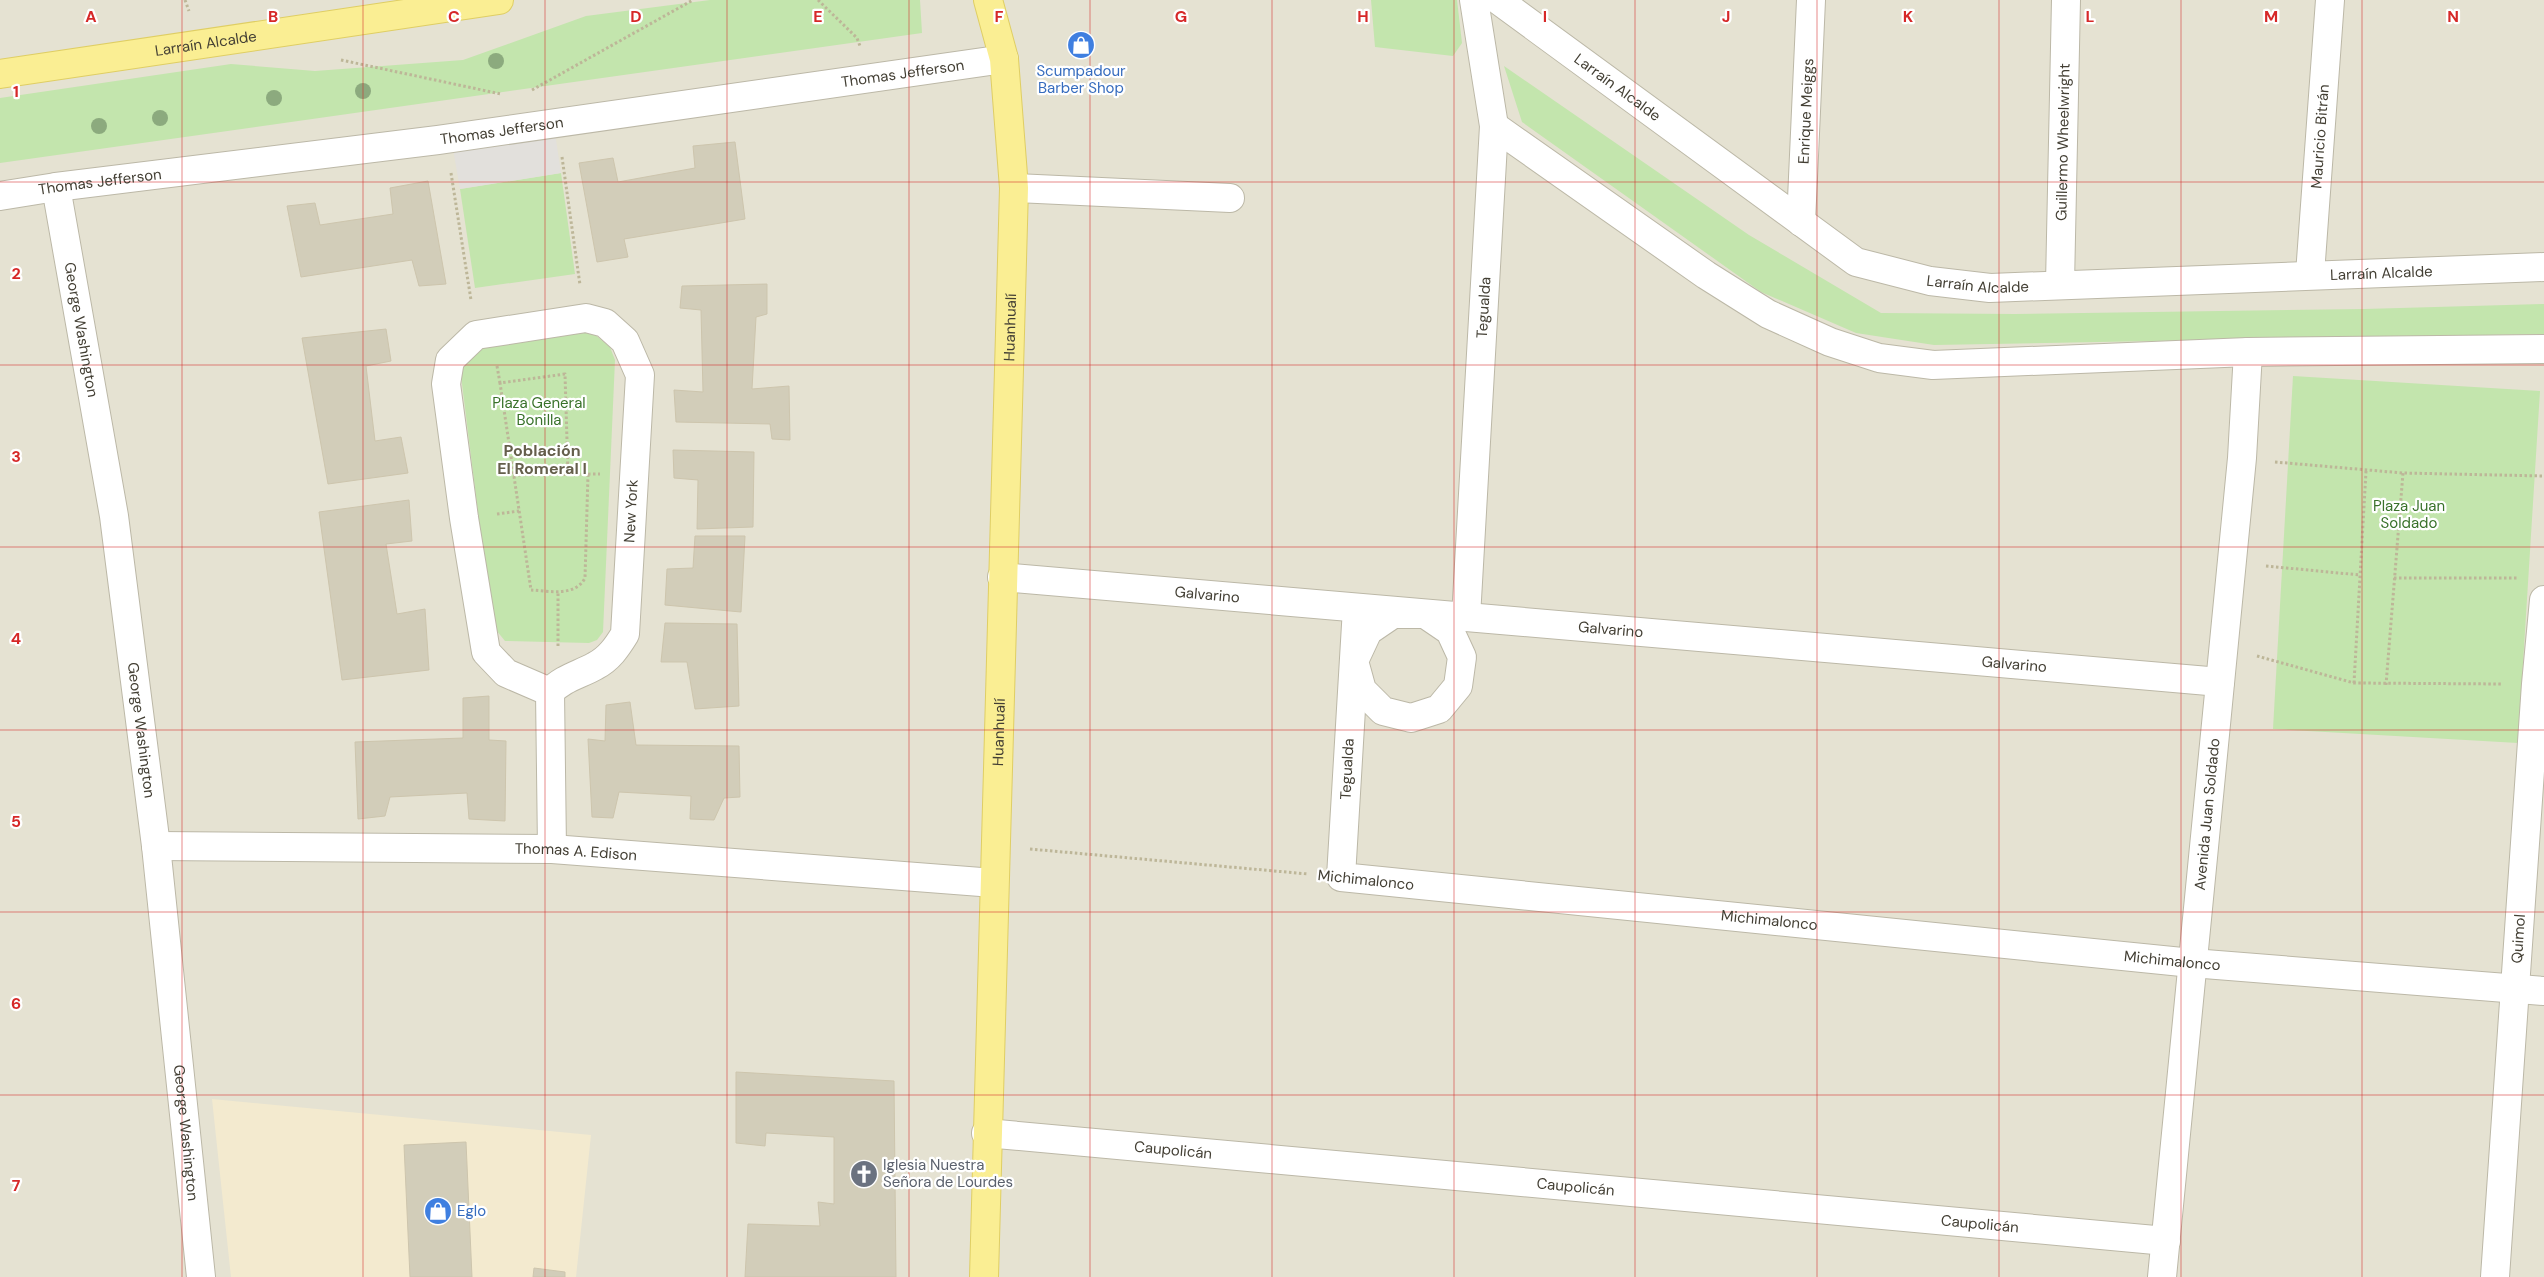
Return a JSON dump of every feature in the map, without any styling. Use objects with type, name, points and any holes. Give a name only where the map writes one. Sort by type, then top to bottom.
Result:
[{"type":"main road","name":"Larraín Alcalde","points":[[0,74],[499,0]]},
{"type":"main road","name":"Huanhualí","points":[[984,1277],[986,1133],[1014,188],[1004,59],[988,0]]},
{"type":"street","name":"Tegualda","points":[[1466,617],[1494,126],[1474,0]]},
{"type":"street","name":"Larraín Alcalde","points":[[1498,0],[1856,262],[1930,281],[1990,288],[2310,274],[2544,267]]},
{"type":"street","name":"Enrique Meiggs","points":[[1801,222],[1811,0]]},
{"type":"street","name":"Guillermo Wheelwright","points":[[2060,284],[2066,0]]},
{"type":"street","name":"Mauricio Bitrán","points":[[2310,274],[2330,0]]},
{"type":"street","name":"Thomas Jefferson","points":[[0,196],[56,186],[446,139],[1004,59]]},
{"type":"street","points":[[1494,126],[1706,275],[1768,314],[1830,342],[1880,358],[1933,365],[2248,352],[2544,349]]},
{"type":"street","name":"George Washington","points":[[56,186],[114,516],[156,846],[201,1277]]},
{"type":"street","points":[[1014,188],[1230,198]]},
{"type":"street","name":"New York","points":[[586,318],[605,323],[625,341],[640,375],[625,634],[613,653],[597,666],[559,682],[550,692],[506,673],[486,652],[478,609],[446,384],[450,360],[476,335],[586,318]]},
{"type":"street","name":"Avenida Juan Soldado","points":[[2162,1277],[2222,647],[2242,458],[2248,352]]},
{"type":"street","name":"Galvarino","points":[[1002,577],[2220,682]]},
{"type":"street","name":"Quimol","points":[[2495,1277],[2514,989],[2537,774],[2536,684],[2544,600]]},
{"type":"street","name":"Tegualda","points":[[1341,877],[1357,608]]},
{"type":"street","name":"Tegualda","points":[[1393,614],[1425,614],[1450,631],[1462,657],[1458,686],[1439,709],[1411,718],[1383,711],[1362,690],[1354,661],[1368,631],[1393,614]]},
{"type":"street","points":[[550,692],[552,849]]},
{"type":"street","name":"Thomas A. Edison","points":[[156,846],[552,849],[994,884]]},
{"type":"street","name":"Michimalonco","points":[[1341,877],[2192,963],[2544,991]]},
{"type":"street","name":"Caupolicán","points":[[986,1133],[2166,1242]]},
{"type":"path","points":[[185,0],[187,6]]},
{"type":"path","points":[[527,93],[692,0]]},
{"type":"path","points":[[818,0],[858,38],[868,78]]},
{"type":"path","points":[[334,59],[509,96]]},
{"type":"path","points":[[558,123],[586,318]]},
{"type":"path","points":[[446,139],[469,293],[481,334]]},
{"type":"path","points":[[568,474],[565,374],[500,383],[531,590],[558,592],[573,590],[582,584],[585,578],[588,474]]},
{"type":"path","points":[[2242,458],[2366,471],[2544,476]]},
{"type":"path","points":[[2354,683],[2366,471]]},
{"type":"path","points":[[2386,685],[2404,473]]},
{"type":"path","points":[[513,475],[633,475]]},
{"type":"path","points":[[2231,563],[2360,575]]},
{"type":"path","points":[[2394,578],[2524,578]]},
{"type":"path","points":[[550,692],[558,645],[558,592]]},
{"type":"path","points":[[2222,647],[2354,683],[2386,685],[2536,684]]},
{"type":"path","name":"Michimalonco","points":[[995,846],[1341,877]]},
{"type":"shaded area","points":[[0,0],[2544,0],[2544,1277],[0,1277]]},
{"type":"shaded area","points":[[555,133],[561,173],[460,189],[453,149]]},
{"type":"shaded area","points":[[212,1099],[591,1135],[576,1277],[231,1277]]},
{"type":"green space","points":[[710,0],[920,0],[922,33],[0,163],[0,98],[231,64],[315,71],[463,60],[586,16]]},
{"type":"green space","points":[[1371,0],[1457,0],[1462,43],[1453,56],[1375,47]]},
{"type":"green space","points":[[1504,66],[1749,235],[1881,313],[2015,314],[2364,309],[2544,304],[2544,334],[1934,345],[1856,333],[1761,292],[1522,122]]},
{"type":"green space","points":[[561,173],[575,274],[475,288],[460,189]]},
{"type":"green space","name":"Plaza General Bonilla","points":[[588,329],[610,347],[615,360],[603,632],[597,640],[589,643],[505,641],[492,625],[460,368],[476,346]]},
{"type":"green space","name":"Plaza Juan Soldado","points":[[2293,376],[2540,391],[2518,743],[2273,729]]},
{"type":"building","points":[[735,142],[745,219],[624,239],[628,257],[597,262],[579,163],[613,158],[618,182],[695,168],[693,146]]},
{"type":"building","points":[[428,181],[446,284],[419,286],[412,260],[301,277],[287,206],[315,203],[320,225],[393,214],[390,188]]},
{"type":"building","points":[[767,284],[767,314],[756,317],[752,389],[789,386],[790,440],[772,439],[770,424],[676,422],[674,390],[703,392],[701,310],[680,308],[682,286]]},
{"type":"building","points":[[386,329],[391,361],[366,366],[375,441],[401,437],[408,473],[328,484],[302,338]]},
{"type":"building","points":[[673,450],[754,452],[753,527],[697,529],[698,480],[674,478]]},
{"type":"building","points":[[409,500],[412,541],[386,544],[397,614],[425,609],[429,670],[342,680],[319,512]]},
{"type":"building","points":[[695,536],[745,536],[741,612],[665,605],[667,569],[693,568]]},
{"type":"building","points":[[665,623],[737,624],[739,706],[695,709],[687,662],[661,662]]},
{"type":"building","points":[[489,696],[489,740],[506,741],[505,821],[469,819],[467,793],[390,797],[385,816],[358,819],[355,742],[463,738],[463,698]]},
{"type":"building","points":[[630,702],[636,745],[739,746],[740,797],[724,798],[714,820],[690,819],[691,796],[619,792],[613,818],[592,817],[588,739],[605,741],[606,705]]},
{"type":"building","name":"Iglesia Nuestra Señora de Lourdes","points":[[736,1072],[894,1081],[896,1277],[745,1277],[748,1224],[820,1226],[818,1202],[834,1204],[834,1137],[766,1133],[765,1146],[736,1143]]},
{"type":"building","name":"Eglo","points":[[466,1142],[472,1277],[410,1277],[404,1145]]},
{"type":"building","points":[[534,1268],[565,1272],[565,1277],[533,1277]]},
{"type":"place","name":"Scumpadour Barber Shop","points":[[1081,45]]},
{"type":"place","name":"Iglesia Nuestra Señora de Lourdes","points":[[864,1174]]},
{"type":"place","name":"Eglo","points":[[438,1211]]},
{"type":"district","name":"Población El Romeral I","points":[[542,459]]}]
